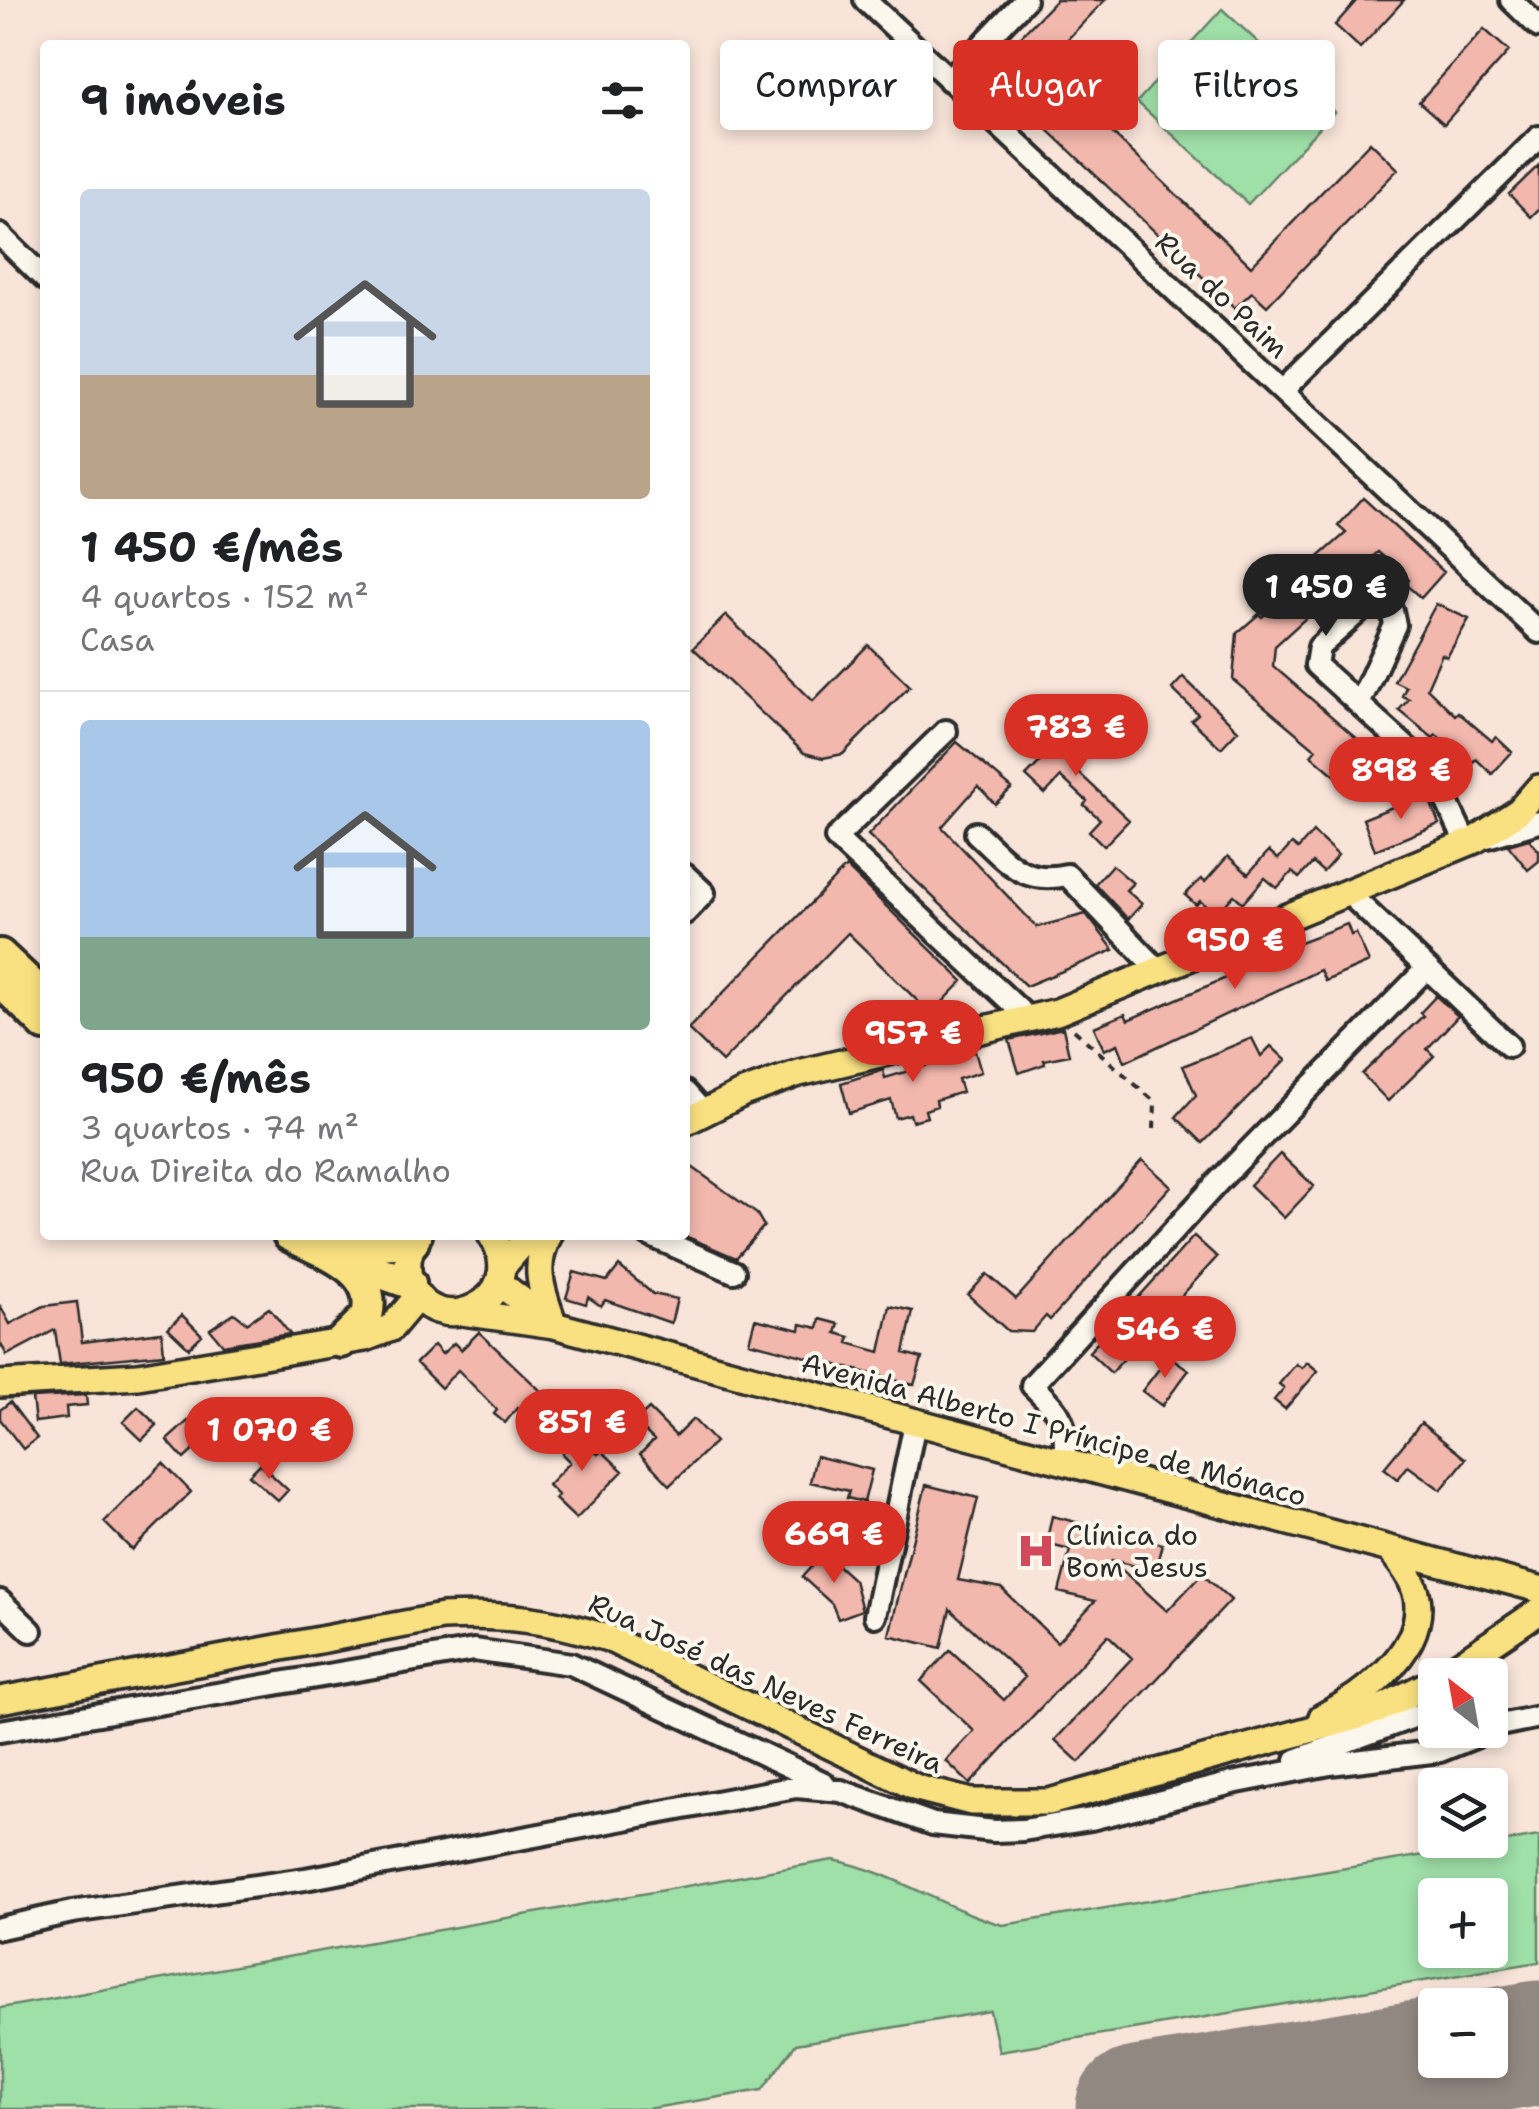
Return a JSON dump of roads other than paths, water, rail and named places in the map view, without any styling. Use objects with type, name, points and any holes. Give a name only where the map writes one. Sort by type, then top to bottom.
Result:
[{"type":"highway","points":[[0,955],[40,993]]},
{"type":"highway","points":[[0,981],[40,1019]]},
{"type":"highway","points":[[320,1244],[406,1240]]},
{"type":"highway","points":[[320,1244],[414,1289]]},
{"type":"highway","points":[[320,1244],[358,1273],[369,1294],[362,1324],[341,1342]]},
{"type":"main road","points":[[691,1108],[799,1073],[1057,1012],[1471,841],[1518,811],[1539,788]]},
{"type":"main road","points":[[0,1384],[138,1376],[341,1342],[391,1328],[414,1289],[407,1269],[416,1240]]},
{"type":"main road","points":[[492,1240],[501,1275]]},
{"type":"main road","points":[[462,1312],[490,1298],[526,1240]]},
{"type":"main road","points":[[546,1240],[538,1265],[540,1286],[554,1325]]},
{"type":"main road","name":"Avenida Alberto I Príncipe de Mónaco","points":[[501,1275],[554,1325]]},
{"type":"main road","name":"Avenida Alberto I Príncipe de Mónaco","points":[[414,1289],[445,1312],[554,1325],[1539,1590]]},
{"type":"main road","points":[[1294,1732],[1363,1692],[1404,1645],[1418,1609],[1406,1570],[1391,1551]]},
{"type":"main road","points":[[1469,1658],[1539,1611]]},
{"type":"main road","name":"Rua José das Neves Ferreira","points":[[0,1700],[442,1617],[502,1614],[558,1622],[608,1638],[917,1788],[971,1802],[1016,1805],[1078,1796],[1378,1710],[1418,1690]]},
{"type":"street","name":"Rua do Paim","points":[[866,0],[1539,632]]},
{"type":"street","points":[[949,80],[1025,0]]},
{"type":"street","points":[[1511,0],[1539,26]]},
{"type":"street","points":[[1283,390],[1539,137]]},
{"type":"street","points":[[0,234],[40,274]]},
{"type":"street","points":[[1360,702],[1395,625],[1392,611],[1376,602],[1367,604],[1315,654],[1321,671],[1418,757],[1440,784],[1471,841],[1539,822]]},
{"type":"street","points":[[946,732],[836,838],[1030,1020]]},
{"type":"street","points":[[976,833],[1026,874],[1047,880],[1067,875],[1158,970]]},
{"type":"street","points":[[690,880],[704,893],[690,908]]},
{"type":"street","points":[[1347,892],[1509,1046]]},
{"type":"street","points":[[1064,1463],[1065,1426],[1060,1413],[1032,1385],[1218,1182],[1426,969]]},
{"type":"street","points":[[660,1240],[734,1272]]},
{"type":"street","points":[[875,1616],[915,1423]]},
{"type":"street","points":[[0,1601],[32,1631]]},
{"type":"street","points":[[0,1730],[474,1650],[571,1664],[841,1791],[932,1824],[994,1831],[1091,1819],[1232,1783],[1330,1764],[1448,1748]]},
{"type":"street","points":[[1232,1783],[1418,1714]]},
{"type":"street","points":[[1508,1723],[1539,1717]]},
{"type":"street","points":[[0,1928],[72,1912],[324,1876],[777,1789],[814,1786],[841,1791]]},
{"type":"place","name":"Clínica do Bom Jesus","points":[[1036,1551]]}]
